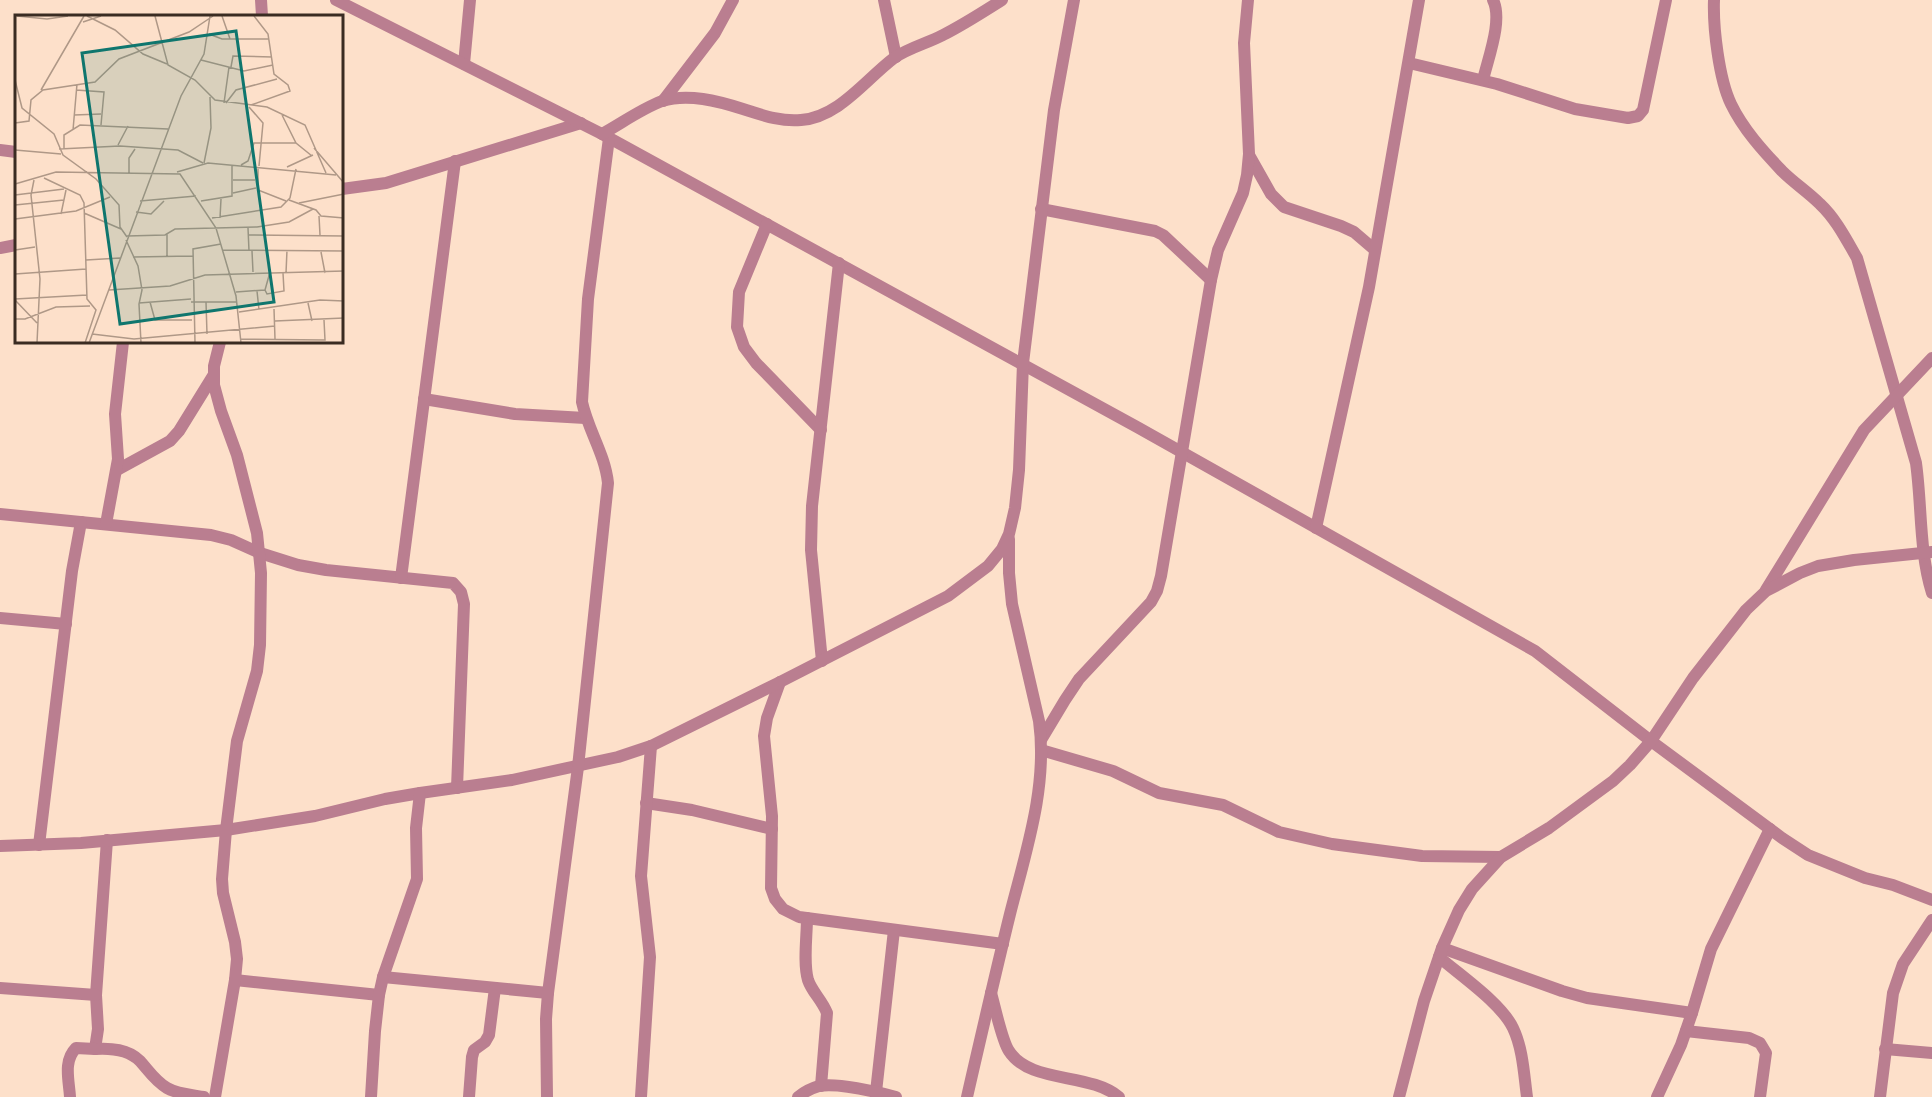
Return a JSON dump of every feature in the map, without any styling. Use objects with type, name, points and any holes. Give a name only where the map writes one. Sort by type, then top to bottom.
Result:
[{"type":"street","points":[[261,0],[262,15]]},
{"type":"street","points":[[336,0],[606,136],[1023,363],[1534,651],[1651,741],[1808,855],[1865,878],[1932,900]]},
{"type":"street","points":[[464,64],[470,0]]},
{"type":"street","points":[[663,101],[715,33],[733,0]]},
{"type":"street","points":[[884,0],[896,57]]},
{"type":"street","points":[[547,1097],[548,993],[578,767],[608,483],[606,470],[585,418],[582,402],[588,299],[606,136],[642,110],[663,101],[678,98],[726,104],[780,120],[819,117],[832,111],[896,57],[944,35],[1002,0]]},
{"type":"street","points":[[0,846],[226,830],[315,816],[385,799],[512,780],[618,757],[651,746],[948,596],[988,566],[1002,549],[1009,534],[1015,508],[1019,470],[1023,363],[1054,110],[1074,0]]},
{"type":"street","points":[[1041,745],[1079,679],[1151,602],[1161,576],[1211,280],[1218,250],[1243,193],[1247,175],[1249,154],[1244,43],[1248,0]]},
{"type":"street","points":[[1316,528],[1375,250],[1419,0]]},
{"type":"street","points":[[1483,80],[1497,21],[1497,11],[1493,0]]},
{"type":"street","points":[[1409,63],[1483,80],[1575,109],[1628,118],[1638,116],[1643,110],[1666,0]]},
{"type":"street","points":[[1714,0],[1720,64],[1731,104],[1755,141],[1783,172],[1822,206],[1857,258],[1916,463],[1928,552],[1926,572],[1932,593]]},
{"type":"street","points":[[344,189],[386,183],[580,123]]},
{"type":"street","points":[[0,150],[15,152]]},
{"type":"street","points":[[1249,154],[1271,194],[1284,207],[1354,232],[1375,250]]},
{"type":"street","points":[[401,578],[455,161]]},
{"type":"street","points":[[1041,209],[1155,231],[1163,235],[1211,280]]},
{"type":"street","points":[[767,224],[740,292],[737,327],[744,347],[756,363],[821,430]]},
{"type":"street","points":[[0,248],[15,245]]},
{"type":"street","points":[[822,661],[810,550],[812,506],[839,263]]},
{"type":"street","points":[[106,524],[117,470],[115,414],[123,344]]},
{"type":"street","points":[[215,1097],[237,959],[235,942],[226,911],[222,879],[226,830],[237,741],[257,671],[260,645],[260,553],[237,455],[214,385],[220,344]]},
{"type":"street","points":[[1399,1097],[1424,1001],[1459,910],[1472,889],[1502,857],[1549,828],[1612,781],[1651,741],[1693,678],[1746,610],[1766,591],[1864,430],[1932,358]]},
{"type":"street","points":[[117,470],[170,441],[179,431],[214,375]]},
{"type":"street","points":[[424,399],[515,414],[585,418]]},
{"type":"street","points":[[0,514],[211,536],[231,540],[260,553],[316,569],[453,583],[461,592],[464,604],[457,788]]},
{"type":"street","points":[[39,845],[72,571],[81,522]]},
{"type":"street","points":[[967,1097],[1032,825],[1041,777],[1039,721],[1012,604],[1009,534]]},
{"type":"street","points":[[1766,591],[1818,566],[1928,552]]},
{"type":"street","points":[[0,618],[66,624]]},
{"type":"street","points":[[780,682],[767,718],[764,736],[772,829],[771,888],[775,899],[783,909],[799,917],[1003,944]]},
{"type":"street","points":[[1041,745],[1113,771],[1159,793],[1223,805],[1279,832],[1332,844],[1422,856],[1502,857]]},
{"type":"street","points":[[640,1097],[650,957],[641,876],[651,746]]},
{"type":"street","points":[[371,1097],[379,995],[383,977],[417,879],[416,828],[420,793]]},
{"type":"street","points":[[646,803],[692,810],[772,829]]},
{"type":"street","points":[[1657,1097],[1686,1030],[1711,949],[1770,829]]},
{"type":"street","points":[[95,1048],[98,1029],[96,995],[107,840]]},
{"type":"street","points":[[807,918],[807,973],[809,983],[823,1002],[826,1013],[827,1026],[820,1086]]},
{"type":"street","points":[[1880,1097],[1893,993],[1903,964],[1932,920]]},
{"type":"street","points":[[876,1092],[894,930]]},
{"type":"street","points":[[1441,953],[1587,998],[1692,1013]]},
{"type":"street","points":[[1441,953],[1504,1012],[1514,1029],[1519,1044],[1527,1097]]},
{"type":"street","points":[[383,977],[548,993]]},
{"type":"street","points":[[235,980],[379,995]]},
{"type":"street","points":[[0,988],[96,995]]},
{"type":"street","points":[[469,1097],[472,1057],[474,1050],[485,1042],[489,1035],[495,988]]},
{"type":"street","points":[[991,992],[1008,1050],[1017,1060],[1028,1068],[1104,1086],[1119,1097]]},
{"type":"street","points":[[1686,1030],[1749,1038],[1760,1043],[1766,1053],[1760,1097]]},
{"type":"street","points":[[70,1097],[68,1061],[69,1054],[75,1048],[112,1048],[129,1053],[138,1059],[155,1080],[168,1089],[204,1097]]},
{"type":"street","points":[[1885,1049],[1932,1053]]},
{"type":"street","points":[[798,1097],[820,1086],[876,1092],[896,1097]]}]
